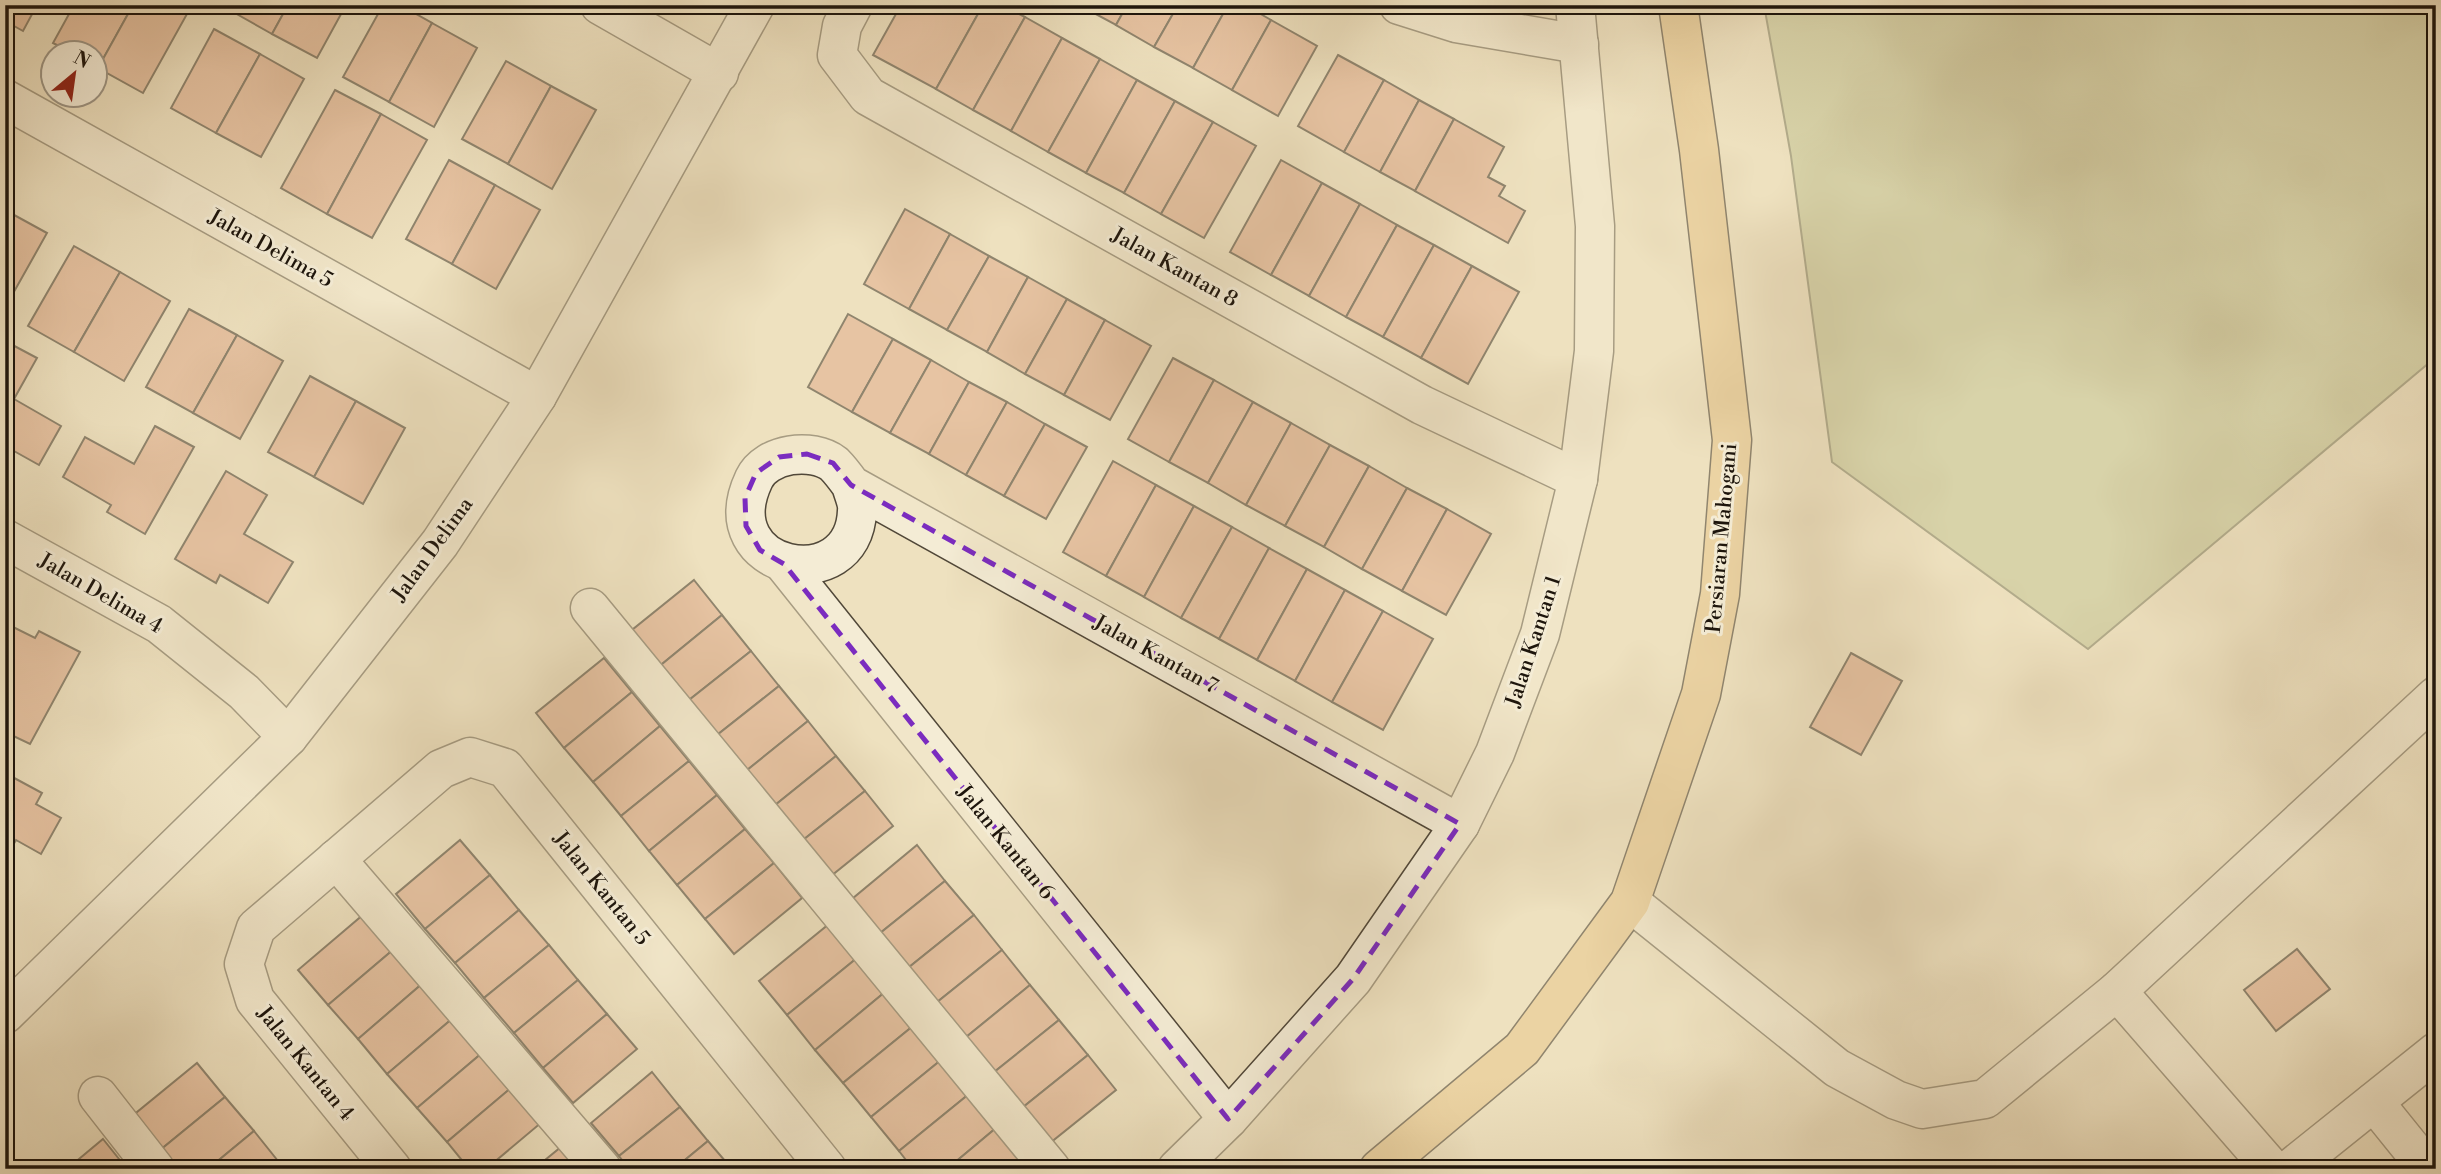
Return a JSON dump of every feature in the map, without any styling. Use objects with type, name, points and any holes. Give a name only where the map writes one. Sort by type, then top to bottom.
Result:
[{"type":"main road","name":"Persiaran Mahogani","points":[[1380,1169],[1522,1049],[1630,902],[1701,694],[1720,594],[1732,440],[1699,149],[1678,5]]},
{"type":"street","points":[[600,5],[719,74]]},
{"type":"street","name":"Jalan Delima","points":[[5,1014],[288,737],[440,543],[537,396],[719,74],[755,5]]},
{"type":"street","name":"Jalan Kantan 8","points":[[853,5],[842,26],[837,55],[868,96],[1422,405],[1578,479]]},
{"type":"street","points":[[1399,5],[1457,23],[1579,44]]},
{"type":"street","name":"Jalan Kantan 1","points":[[1177,1169],[1228,1119],[1353,979],[1460,824],[1495,753],[1539,634],[1578,479],[1594,351],[1595,226],[1575,5]]},
{"type":"street","name":"Jalan Delima 5","points":[[5,99],[537,396]]},
{"type":"street","points":[[807,454],[833,463],[851,485],[858,510],[851,536],[834,556],[810,566],[784,564],[760,550],[746,526],[745,498],[756,473],[779,457],[807,454]]},
{"type":"street","name":"Jalan Kantan 7","points":[[851,485],[1460,824]]},
{"type":"street","name":"Jalan Delima 4","points":[[5,539],[159,624],[244,692],[288,737]]},
{"type":"street","name":"Jalan Kantan 6","points":[[784,564],[1228,1119]]},
{"type":"street","points":[[590,608],[1051,1169]]},
{"type":"street","points":[[1630,902],[1837,1068],[1896,1100],[1922,1109],[1985,1099],[2117,991],[2436,696]]},
{"type":"street","name":"Jalan Kantan 5","points":[[336,859],[440,769],[470,757],[505,768],[828,1169]]},
{"type":"street","points":[[336,859],[601,1169]]},
{"type":"street","name":"Jalan Kantan 4","points":[[336,859],[256,929],[244,964],[255,1000],[392,1169]]},
{"type":"street","points":[[2117,991],[2272,1169]]},
{"type":"street","points":[[2290,1169],[2436,1052]]},
{"type":"street","points":[[98,1096],[155,1169]]},
{"type":"street","points":[[2374,1102],[2428,1169]]},
{"type":"highlighted area","points":[[807,454],[833,463],[851,485],[1460,824],[1353,979],[1228,1119],[784,564],[760,550],[746,526],[745,498],[756,473],[779,457]]},
{"type":"green space","points":[[1764,5],[2436,5],[2436,357],[2088,649],[1832,462],[1791,156]]},
{"type":"building","points":[[5,5],[37,5],[23,31],[5,21]]},
{"type":"building","points":[[74,5],[133,5],[108,50],[108,38],[56,38]]},
{"type":"building","points":[[133,5],[170,5],[187,14],[143,93],[108,74],[108,50]]},
{"type":"building","points":[[228,5],[288,5],[272,34],[226,8]]},
{"type":"building","points":[[288,5],[346,5],[317,58],[272,34]]},
{"type":"building","points":[[383,5],[400,5],[432,23],[389,102],[343,77]]},
{"type":"building","points":[[901,5],[983,5],[936,89],[873,55]]},
{"type":"building","points":[[983,5],[1002,5],[1025,17],[973,110],[936,89]]},
{"type":"building","points":[[1079,5],[1127,5],[1116,25]]},
{"type":"building","points":[[1127,5],[1178,5],[1154,47],[1116,25]]},
{"type":"building","points":[[1178,5],[1228,5],[1193,68],[1154,47]]},
{"type":"building","points":[[1228,5],[1245,5],[1271,20],[1232,90],[1193,68]]},
{"type":"building","points":[[1025,17],[1062,38],[1011,131],[973,110]]},
{"type":"building","points":[[1271,20],[1317,46],[1278,116],[1232,90]]},
{"type":"building","points":[[432,23],[477,48],[434,127],[389,102]]},
{"type":"building","points":[[214,29],[260,54],[216,133],[171,108]]},
{"type":"building","points":[[1062,38],[1100,59],[1048,152],[1011,131]]},
{"type":"building","points":[[260,54],[304,79],[261,157],[216,133]]},
{"type":"building","points":[[1338,55],[1384,80],[1344,152],[1298,126]]},
{"type":"building","points":[[1100,59],[1137,80],[1086,173],[1048,152]]},
{"type":"building","points":[[506,61],[551,86],[508,164],[462,139]]},
{"type":"building","points":[[1137,80],[1175,101],[1124,193],[1086,173]]},
{"type":"building","points":[[1384,80],[1419,100],[1380,172],[1344,152]]},
{"type":"building","points":[[551,86],[596,110],[552,189],[508,164]]},
{"type":"building","points":[[335,90],[381,114],[327,214],[281,188]]},
{"type":"building","points":[[1419,100],[1454,119],[1415,191],[1380,172]]},
{"type":"building","points":[[1175,101],[1213,122],[1161,214],[1124,193]]},
{"type":"building","points":[[381,114],[427,140],[372,238],[327,214]]},
{"type":"building","points":[[1454,119],[1504,147],[1488,177],[1505,186],[1499,196],[1525,211],[1508,243],[1415,191]]},
{"type":"building","points":[[1213,122],[1256,146],[1204,238],[1161,214]]},
{"type":"building","points":[[449,160],[495,185],[452,264],[406,239]]},
{"type":"building","points":[[1281,160],[1322,183],[1271,275],[1230,252]]},
{"type":"building","points":[[1322,183],[1360,204],[1309,296],[1271,275]]},
{"type":"building","points":[[495,185],[540,210],[496,289],[452,264]]},
{"type":"building","points":[[1360,204],[1397,225],[1346,317],[1309,296]]},
{"type":"building","points":[[905,209],[950,234],[909,309],[864,284]]},
{"type":"building","points":[[5,210],[47,233],[6,306],[5,306]]},
{"type":"building","points":[[1397,225],[1434,245],[1383,337],[1346,317]]},
{"type":"building","points":[[950,234],[989,256],[947,330],[909,309]]},
{"type":"building","points":[[1434,245],[1472,266],[1421,358],[1383,337]]},
{"type":"building","points":[[74,246],[120,272],[74,352],[28,326]]},
{"type":"building","points":[[989,256],[1028,277],[987,352],[947,330]]},
{"type":"building","points":[[1472,266],[1519,292],[1468,384],[1421,358]]},
{"type":"building","points":[[120,272],[170,301],[124,381],[74,352]]},
{"type":"building","points":[[1028,277],[1067,299],[1025,374],[987,352]]},
{"type":"building","points":[[1067,299],[1105,320],[1064,395],[1025,374]]},
{"type":"building","points":[[189,309],[237,335],[193,413],[146,387]]},
{"type":"building","points":[[848,314],[893,339],[852,412],[808,387]]},
{"type":"building","points":[[1105,320],[1151,346],[1110,420],[1064,395]]},
{"type":"building","points":[[237,335],[283,361],[240,439],[193,413]]},
{"type":"building","points":[[893,339],[931,360],[890,433],[852,412]]},
{"type":"building","points":[[5,341],[37,358],[14,399],[61,426],[39,465],[5,446]]},
{"type":"building","points":[[1173,358],[1214,380],[1169,462],[1128,439]]},
{"type":"building","points":[[931,360],[969,382],[929,454],[890,433]]},
{"type":"building","points":[[310,376],[356,401],[314,477],[268,452]]},
{"type":"building","points":[[1214,380],[1253,402],[1208,483],[1169,462]]},
{"type":"building","points":[[969,382],[1007,402],[966,475],[929,454]]},
{"type":"building","points":[[356,401],[405,428],[363,504],[314,477]]},
{"type":"building","points":[[1007,402],[1045,424],[1004,496],[966,475]]},
{"type":"building","points":[[1253,402],[1291,423],[1246,505],[1208,483]]},
{"type":"building","points":[[1291,423],[1330,445],[1285,526],[1246,505]]},
{"type":"building","points":[[1045,424],[1087,447],[1046,519],[1004,496]]},
{"type":"building","points":[[155,426],[194,447],[145,534],[107,512],[111,505],[63,477],[85,437],[134,464]]},
{"type":"building","points":[[1330,445],[1369,466],[1324,547],[1285,526]]},
{"type":"building","points":[[1113,461],[1156,485],[1106,576],[1063,552]]},
{"type":"building","points":[[1369,466],[1407,488],[1362,569],[1324,547]]},
{"type":"building","points":[[226,471],[267,495],[244,534],[293,562],[268,603],[220,575],[216,583],[175,559]]},
{"type":"building","points":[[1156,485],[1194,506],[1144,597],[1106,576]]},
{"type":"building","points":[[1407,488],[1447,509],[1402,591],[1362,569]]},
{"type":"building","points":[[1194,506],[1232,527],[1181,618],[1144,597]]},
{"type":"building","points":[[1447,509],[1491,534],[1446,615],[1402,591]]},
{"type":"building","points":[[1232,527],[1269,548],[1219,639],[1181,618]]},
{"type":"building","points":[[1269,548],[1307,569],[1257,660],[1219,639]]},
{"type":"building","points":[[1307,569],[1345,590],[1295,681],[1257,660]]},
{"type":"building","points":[[694,580],[722,615],[656,669],[627,634]]},
{"type":"building","points":[[1345,590],[1383,611],[1332,702],[1295,681]]},
{"type":"building","points":[[1383,611],[1433,639],[1383,730],[1332,702]]},
{"type":"building","points":[[722,615],[751,651],[684,704],[656,669]]},
{"type":"building","points":[[5,623],[35,638],[39,631],[80,652],[30,744],[5,732],[5,694],[12,682],[5,678]]},
{"type":"building","points":[[751,651],[779,686],[712,739],[684,704]]},
{"type":"building","points":[[1851,653],[1902,681],[1861,755],[1810,727]]},
{"type":"building","points":[[604,658],[632,692],[564,748],[536,713]]},
{"type":"building","points":[[779,686],[808,721],[741,775],[712,739]]},
{"type":"building","points":[[632,692],[660,726],[593,782],[564,748]]},
{"type":"building","points":[[808,721],[836,756],[769,810],[741,775]]},
{"type":"building","points":[[660,726],[689,761],[621,816],[593,782]]},
{"type":"building","points":[[836,756],[865,791],[798,844],[769,810]]},
{"type":"building","points":[[689,761],[717,795],[649,851],[621,816]]},
{"type":"building","points":[[5,773],[42,793],[36,804],[61,818],[41,854],[16,840],[5,859]]},
{"type":"building","points":[[865,791],[893,826],[826,880],[798,844]]},
{"type":"building","points":[[717,795],[745,829],[677,885],[649,851]]},
{"type":"building","points":[[745,829],[774,863],[705,919],[677,885]]},
{"type":"building","points":[[460,840],[490,875],[425,929],[396,894]]},
{"type":"building","points":[[917,845],[945,881],[879,934],[852,899]]},
{"type":"building","points":[[774,863],[802,898],[734,954],[705,919]]},
{"type":"building","points":[[490,875],[519,910],[455,963],[425,929]]},
{"type":"building","points":[[945,881],[974,915],[908,968],[879,934]]},
{"type":"building","points":[[519,910],[549,945],[484,998],[455,963]]},
{"type":"building","points":[[364,914],[394,949],[328,1005],[298,970]]},
{"type":"building","points":[[974,915],[1002,950],[936,1003],[908,968]]},
{"type":"building","points":[[829,924],[857,958],[787,1015],[759,981]]},
{"type":"building","points":[[549,945],[578,980],[514,1033],[484,998]]},
{"type":"building","points":[[394,949],[423,983],[358,1039],[328,1005]]},
{"type":"building","points":[[2297,949],[2330,989],[2276,1031],[2244,990]]},
{"type":"building","points":[[1002,950],[1030,985],[965,1038],[936,1003]]},
{"type":"building","points":[[857,958],[885,992],[815,1050],[787,1015]]},
{"type":"building","points":[[578,980],[607,1014],[543,1068],[514,1033]]},
{"type":"building","points":[[423,983],[453,1018],[387,1074],[358,1039]]},
{"type":"building","points":[[1030,985],[1059,1020],[993,1073],[965,1038]]},
{"type":"building","points":[[885,992],[913,1026],[843,1083],[815,1050]]},
{"type":"building","points":[[607,1014],[637,1049],[573,1103],[543,1068]]},
{"type":"building","points":[[453,1018],[482,1053],[417,1108],[387,1074]]},
{"type":"building","points":[[1059,1020],[1088,1055],[1022,1108],[993,1073]]},
{"type":"building","points":[[913,1026],[941,1060],[871,1117],[843,1083]]},
{"type":"building","points":[[482,1053],[512,1087],[447,1142],[417,1108]]},
{"type":"building","points":[[1088,1055],[1116,1090],[1050,1143],[1022,1108]]},
{"type":"building","points":[[941,1060],[969,1094],[899,1151],[871,1117]]},
{"type":"building","points":[[197,1063],[225,1097],[159,1151],[131,1117]]},
{"type":"building","points":[[652,1072],[680,1107],[619,1156],[591,1123]]},
{"type":"building","points":[[512,1087],[542,1122],[486,1169],[469,1169],[447,1142]]},
{"type":"building","points":[[969,1094],[996,1128],[947,1169],[913,1169],[899,1151]]},
{"type":"building","points":[[225,1097],[254,1131],[208,1169],[173,1169],[159,1151]]},
{"type":"building","points":[[680,1107],[708,1141],[674,1169],[629,1169],[619,1156]]},
{"type":"building","points":[[996,1128],[1030,1169],[947,1169]]},
{"type":"building","points":[[254,1131],[282,1166],[278,1169],[208,1169]]},
{"type":"building","points":[[103,1139],[127,1169],[67,1169]]},
{"type":"building","points":[[708,1141],[732,1169],[674,1169]]},
{"type":"building","points":[[561,1147],[578,1169],[534,1169]]}]
